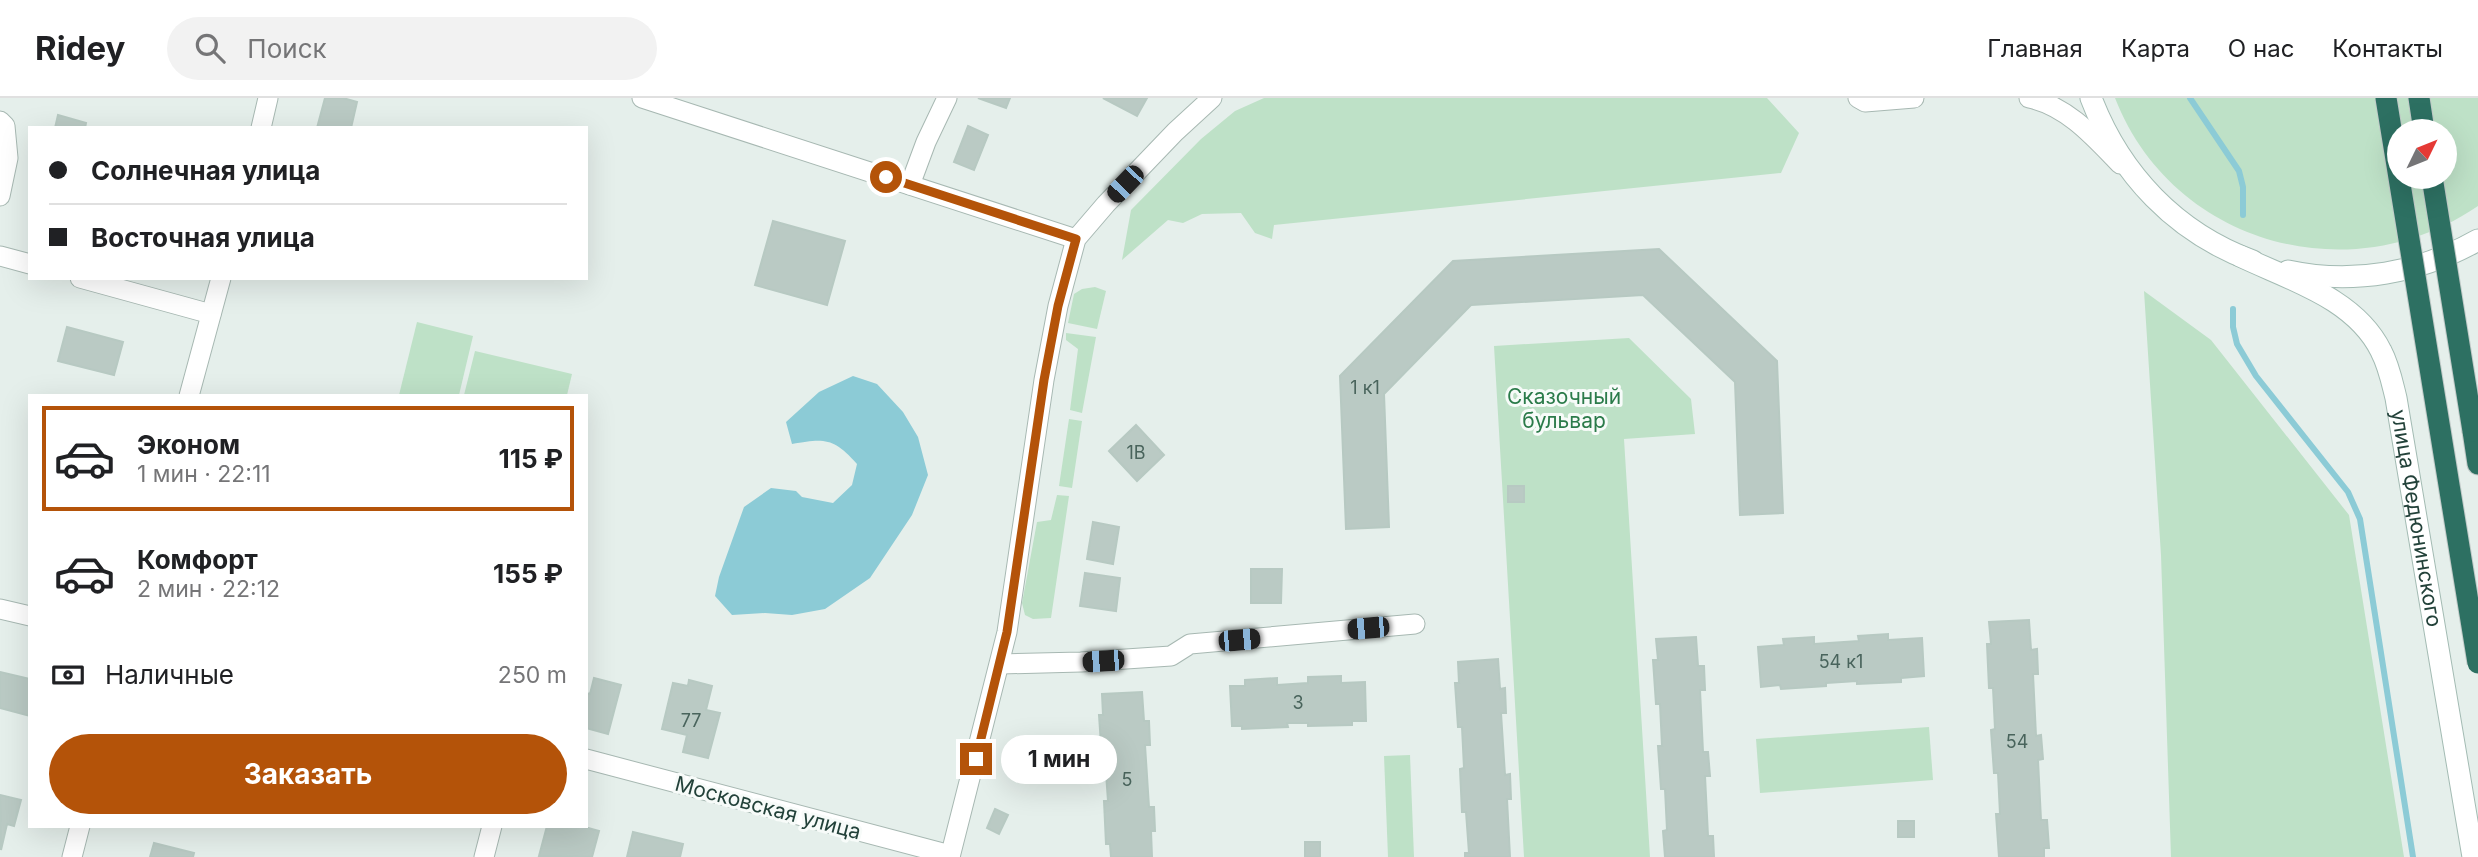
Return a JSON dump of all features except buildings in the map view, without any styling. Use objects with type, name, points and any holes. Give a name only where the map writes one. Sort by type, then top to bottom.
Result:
[{"type":"highway","points":[[2386,98],[2478,663]]},
{"type":"highway","points":[[2419,98],[2422,119]]},
{"type":"highway","points":[[2433,189],[2478,464]]},
{"type":"main road","points":[[2091,98],[2103,128],[2119,156],[2160,205],[2184,225],[2240,256],[2301,274],[2353,277],[2412,268],[2449,255],[2478,240]]},
{"type":"main road","name":"улица Федюнинского","points":[[2240,256],[2343,307],[2372,336],[2389,369],[2473,857]]},
{"type":"street","points":[[261,126],[268,98]]},
{"type":"street","points":[[642,98],[1076,239]]},
{"type":"street","points":[[911,185],[926,142],[947,98]]},
{"type":"street","points":[[950,856],[1001,664],[1044,380],[1058,306],[1076,239],[1167,140],[1212,98]]},
{"type":"street","points":[[1858,98],[1865,102],[1914,98]]},
{"type":"street","points":[[2029,98],[2057,108],[2076,121],[2138,181]]},
{"type":"street","points":[[0,121],[5,126],[8,158],[0,196]]},
{"type":"street","points":[[0,256],[28,263]]},
{"type":"street","points":[[87,280],[211,314]]},
{"type":"street","points":[[190,394],[220,280]]},
{"type":"street","points":[[0,609],[28,616]]},
{"type":"street","points":[[1001,664],[1171,656],[1190,644],[1415,624]]},
{"type":"street","name":"Московская улица","points":[[588,760],[950,856]]},
{"type":"street","points":[[72,857],[79,828]]},
{"type":"street","points":[[484,857],[491,828]]},
{"type":"green space","points":[[1264,98],[1767,98],[1799,133],[1781,173],[1274,225],[1272,239],[1255,233],[1241,213],[1202,214],[1183,223],[1168,220],[1122,260],[1131,210],[1201,139],[1235,111]]},
{"type":"green space","points":[[2115,98],[2478,98],[2478,206],[2428,233],[2375,247],[2322,249],[2270,240],[2221,220],[2178,189],[2142,148]]},
{"type":"green space","points":[[1095,287],[1106,291],[1097,329],[1068,323],[1074,294],[1082,289]]},
{"type":"green space","points":[[2144,291],[2211,340],[2349,515],[2404,857],[2171,857],[2161,555]]},
{"type":"green space","points":[[417,322],[473,336],[459,394],[399,394]]},
{"type":"green space","points":[[1066,333],[1096,337],[1082,413],[1070,410],[1078,349],[1066,340]]},
{"type":"green space","name":"Сказочный бульвар","points":[[1629,338],[1691,399],[1695,434],[1624,439],[1650,857],[1524,857],[1494,346]]},
{"type":"green space","points":[[475,351],[572,374],[567,394],[464,394]]},
{"type":"green space","points":[[1069,419],[1082,421],[1072,488],[1059,486]]},
{"type":"green space","points":[[1057,495],[1069,496],[1051,618],[1033,619],[1025,615],[1022,603],[1037,522],[1051,520]]},
{"type":"green space","points":[[1929,727],[1933,780],[1760,793],[1756,739]]},
{"type":"green space","points":[[1410,755],[1414,857],[1388,857],[1384,756]]},
{"type":"water","points":[[853,376],[877,384],[903,412],[918,437],[928,475],[912,515],[870,578],[825,609],[792,615],[732,615],[715,596],[744,507],[771,488],[796,491],[802,497],[833,503],[852,485],[857,464],[849,455],[828,442],[792,444],[786,422],[819,392]]},
{"type":"waterway","points":[[2190,98],[2239,171],[2243,187],[2243,215]]},
{"type":"waterway","points":[[2233,309],[2237,344],[2256,376],[2348,492],[2360,519],[2413,857]]},
{"type":"route","points":[[886,177],[1076,239],[1058,306],[1044,380],[1001,664],[976,759]]}]
